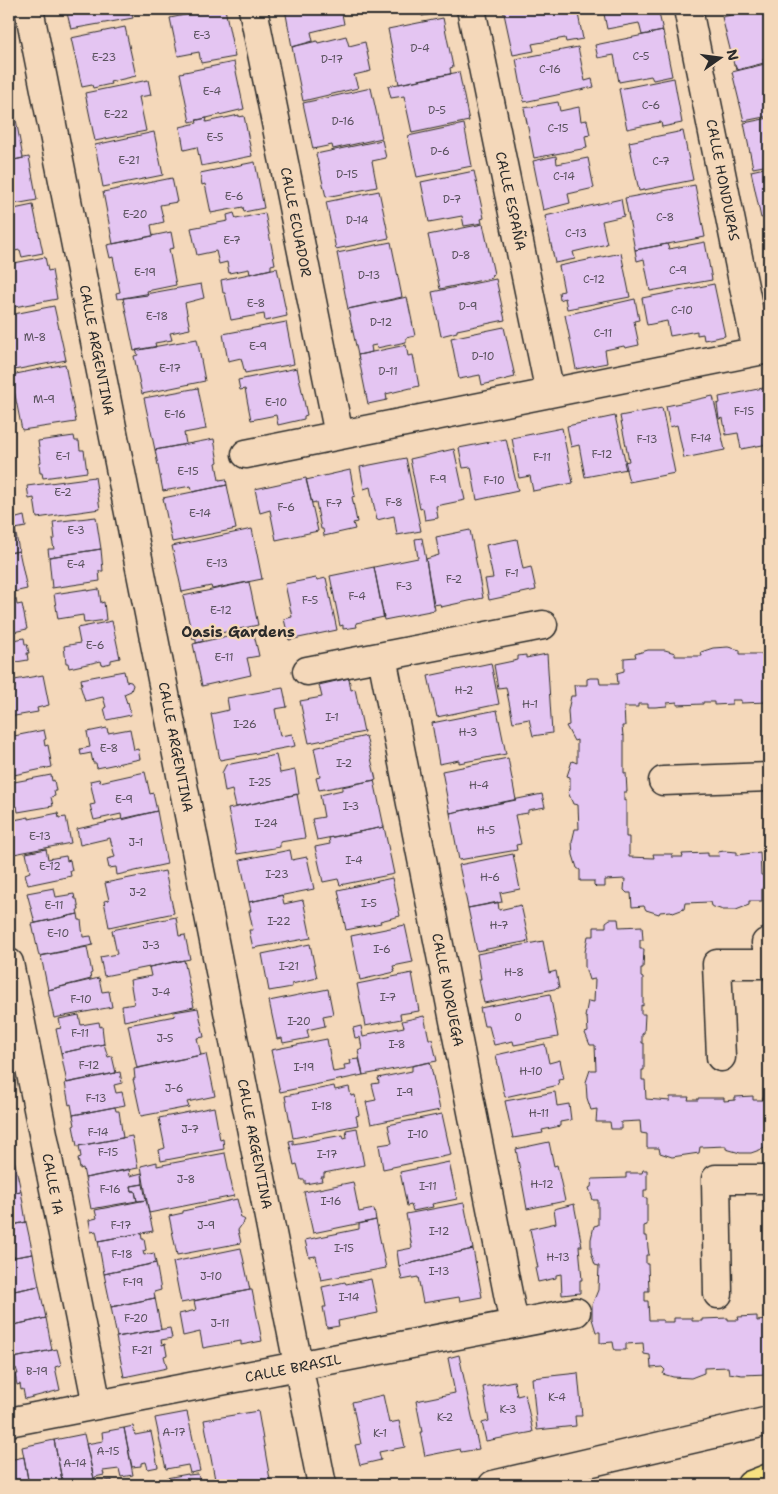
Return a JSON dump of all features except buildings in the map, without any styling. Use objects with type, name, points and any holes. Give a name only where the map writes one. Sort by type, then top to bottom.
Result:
[{"type":"highway","points":[[751,1485],[769,1478]]},
{"type":"highway","points":[[751,1485],[769,1482]]},
{"type":"street","name":"CALLE ARGENTINA","points":[[29,9],[322,1485]]},
{"type":"street","name":"CALLE ECUADOR","points":[[253,9],[339,435]]},
{"type":"street","name":"CALLE ESPAÑA","points":[[471,9],[550,393]]},
{"type":"street","name":"CALLE HONDURAS","points":[[688,9],[763,350]]},
{"type":"street","points":[[246,454],[763,350]]},
{"type":"street","points":[[307,671],[542,625]]},
{"type":"street","name":"CALLE NORUEGA","points":[[382,657],[514,1324]]},
{"type":"street","points":[[663,781],[769,777]]},
{"type":"street","points":[[720,1057],[717,964],[768,950]]},
{"type":"street","name":"CALLE 1A","points":[[9,963],[97,1405]]},
{"type":"street","points":[[718,1294],[716,1180],[769,1179]]},
{"type":"street","name":"CALLE BRASIL","points":[[9,1422],[576,1312]]},
{"type":"street","points":[[493,1485],[769,1421]]},
{"type":"district","name":"Oasis Gardens","points":[[238,632]]}]
